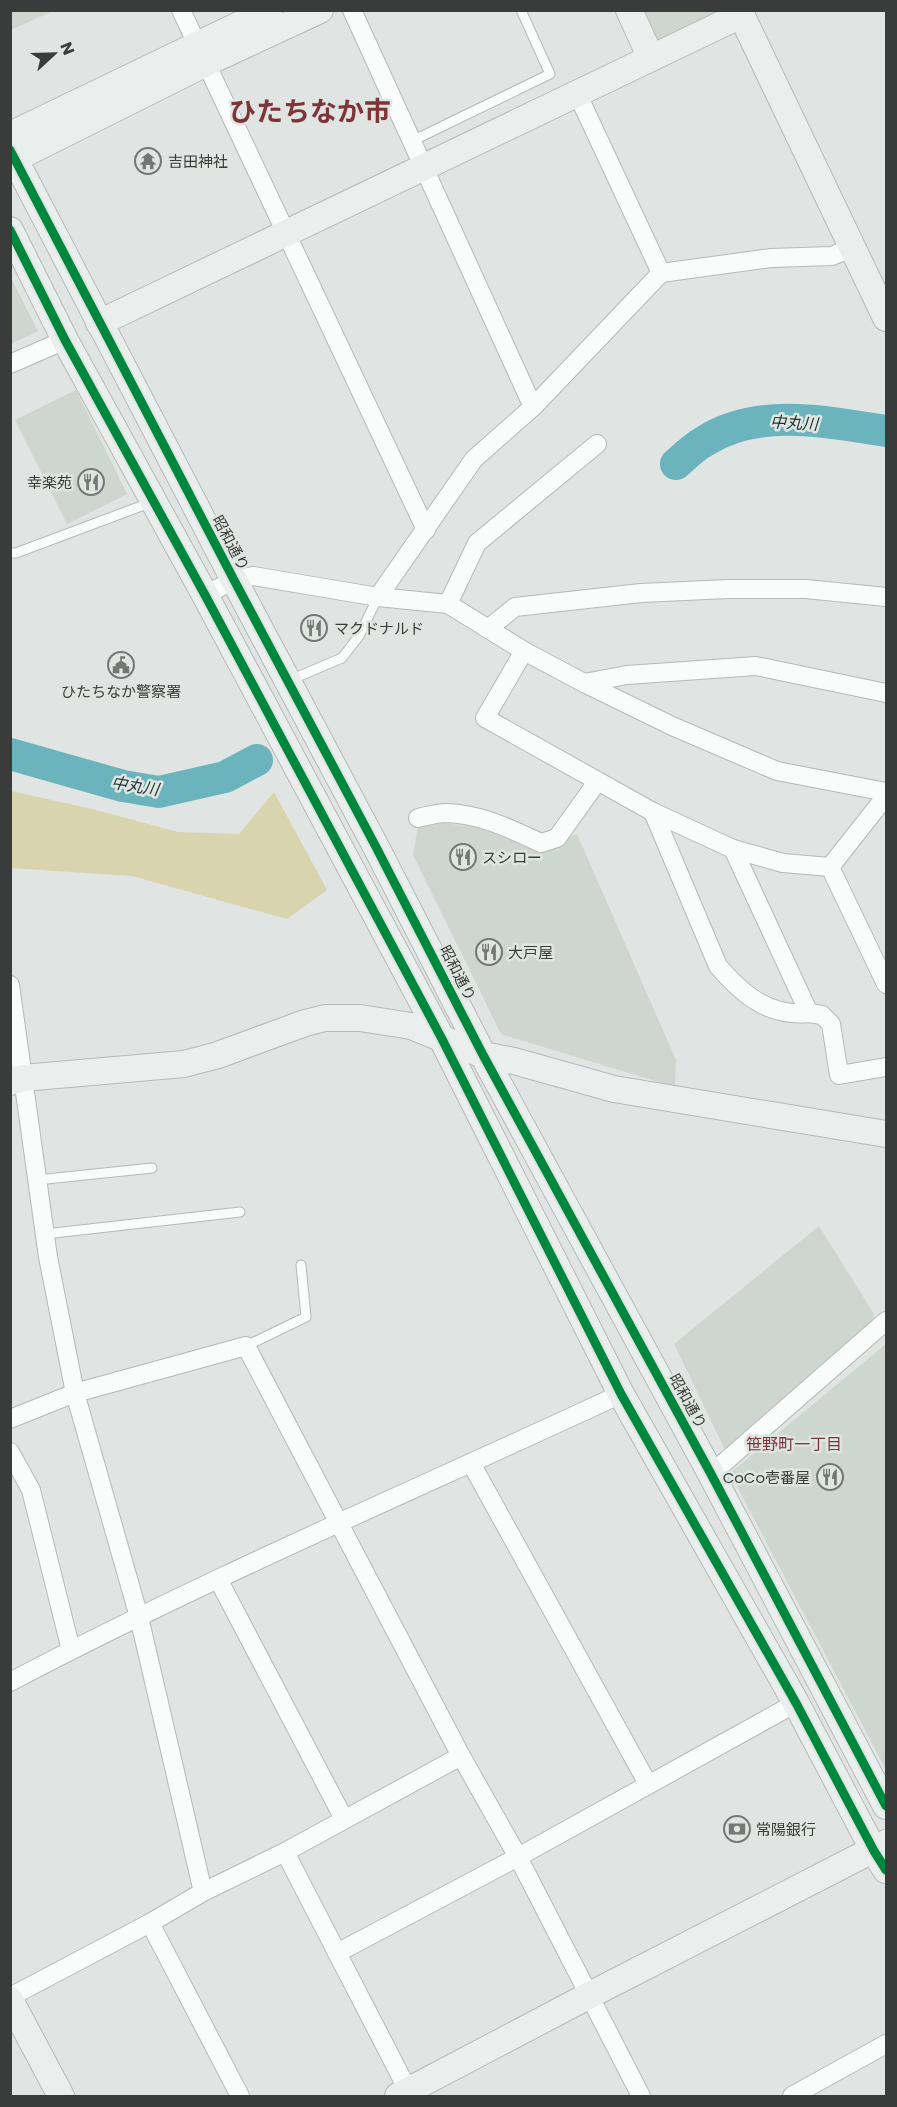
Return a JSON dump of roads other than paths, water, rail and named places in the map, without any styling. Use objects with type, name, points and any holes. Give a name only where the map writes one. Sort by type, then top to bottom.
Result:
[{"type":"street","points":[[181,10],[426,530]]},
{"type":"street","points":[[12,151],[202,54],[270,10]]},
{"type":"street","points":[[202,54],[320,10]]},
{"type":"street","points":[[352,10],[533,407]]},
{"type":"street","points":[[629,10],[651,58]]},
{"type":"street","points":[[99,323],[742,12],[886,318]]},
{"type":"street","points":[[577,93],[661,273]]},
{"type":"street","name":"昭和通り","points":[[12,151],[99,323],[483,1055],[711,1473],[886,1806]]},
{"type":"street","points":[[10,231],[65,340],[205,595],[442,1039],[621,1394],[882,1855],[588,1996],[406,2095],[285,1852]]},
{"type":"street","points":[[378,597],[474,459],[533,407],[661,273],[771,258],[832,256],[853,247]]},
{"type":"street","points":[[10,364],[65,340]]},
{"type":"street","points":[[448,604],[477,543],[597,444]]},
{"type":"street","points":[[205,595],[234,580],[253,576],[378,597],[448,604],[524,651],[672,726],[777,771],[886,794],[830,867]]},
{"type":"street","points":[[488,629],[515,607],[641,593],[728,588],[806,590],[886,597]]},
{"type":"street","points":[[524,651],[485,718],[652,812],[733,849],[783,863],[830,867]]},
{"type":"street","points":[[584,683],[627,675],[756,666],[886,693]]},
{"type":"street","points":[[418,818],[445,813],[475,817],[505,826],[541,843],[557,838],[597,782]]},
{"type":"street","points":[[652,812],[718,966],[734,984],[764,1007],[792,1015],[809,1013],[822,1015],[831,1024],[839,1075],[886,1067]]},
{"type":"street","points":[[733,849],[809,1013]]},
{"type":"street","points":[[830,867],[886,984]]},
{"type":"street","points":[[10,986],[17,1080],[75,1393],[139,1617],[203,1892]]},
{"type":"street","points":[[17,1080],[184,1065],[218,1055],[277,1032],[325,1018],[360,1018],[411,1026],[483,1055],[514,1061],[614,1089],[886,1134]]},
{"type":"street","points":[[711,1473],[886,1321]]},
{"type":"street","points":[[10,1419],[75,1393],[246,1346],[461,1756],[519,1857],[641,2097]]},
{"type":"street","points":[[10,1682],[218,1579],[621,1394]]},
{"type":"street","points":[[10,1452],[31,1490],[71,1650]]},
{"type":"street","points":[[471,1463],[648,1784]]},
{"type":"street","points":[[218,1579],[344,1819]]},
{"type":"street","points":[[337,1953],[519,1857],[796,1703]]},
{"type":"street","points":[[62,2097],[10,1999],[203,1892],[285,1852],[461,1756]]},
{"type":"street","points":[[150,1923],[240,2097]]},
{"type":"street","points":[[792,2097],[886,2044]]},
{"type":"lane","points":[[412,141],[550,74],[521,10]]},
{"type":"lane","points":[[10,553],[16,553],[152,502]]},
{"type":"lane","points":[[288,681],[342,658],[359,636],[378,597]]},
{"type":"lane","points":[[37,1180],[152,1168]]},
{"type":"lane","points":[[45,1234],[240,1212]]},
{"type":"lane","points":[[246,1346],[306,1317],[301,1265]]},
{"type":"waterway","name":"中丸川","points":[[676,464],[705,441],[726,430],[747,424],[770,421],[817,421],[886,431]]},
{"type":"waterway","name":"中丸川","points":[[10,754],[123,786],[159,792],[225,777],[257,760]]},
{"type":"place","name":"吉田神社","points":[[148,161]]},
{"type":"place","name":"幸楽苑","points":[[91,482]]},
{"type":"place","name":"マクドナルド","points":[[314,628]]},
{"type":"place","name":"ひたちなか警察署","points":[[121,665]]},
{"type":"place","name":"スシロー","points":[[463,857]]},
{"type":"place","name":"大戸屋","points":[[489,952]]},
{"type":"place","name":"CoCo壱番屋","points":[[830,1477]]},
{"type":"place","name":"常陽銀行","points":[[737,1829]]},
{"type":"district","name":"ひたちなか市","points":[[310,111]]},
{"type":"district","name":"笹野町一丁目","points":[[794,1444]]}]
